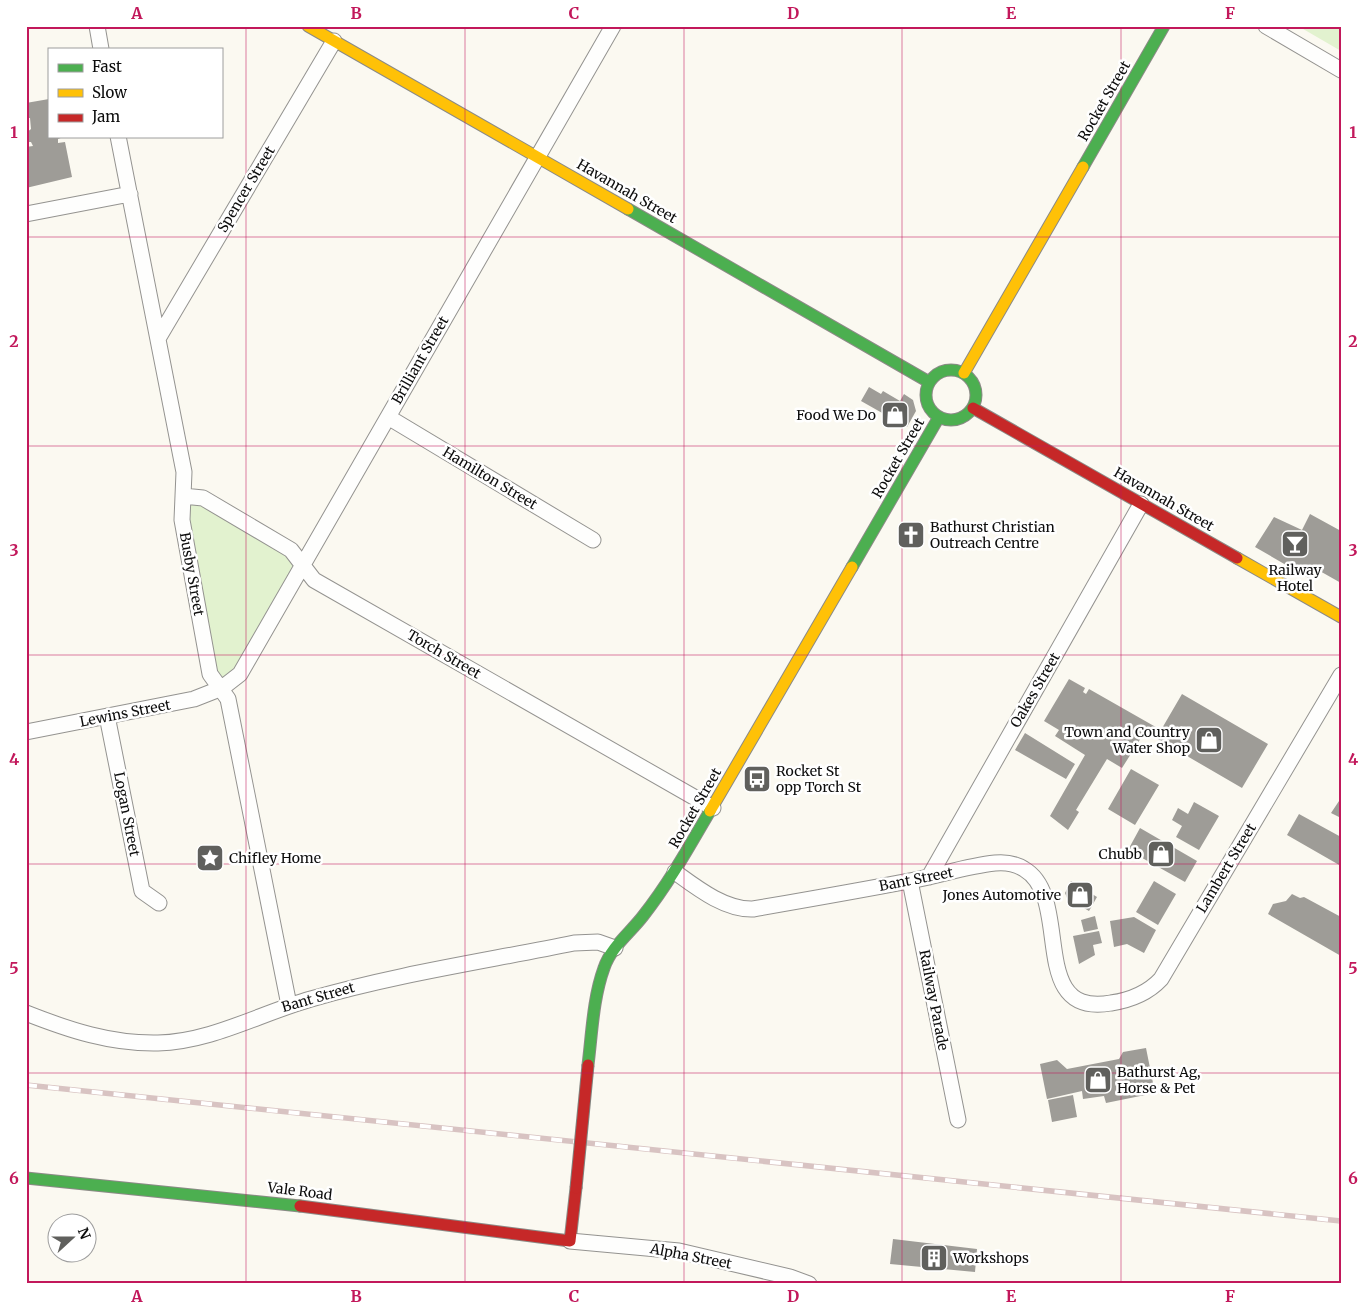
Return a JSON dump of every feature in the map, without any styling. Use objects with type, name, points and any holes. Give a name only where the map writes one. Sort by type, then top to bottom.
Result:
[{"type":"main road","name":"Havannah Street","points":[[308,26],[930,382]]},
{"type":"main road","name":"Rocket Street","points":[[964,373],[1164,26]]},
{"type":"main road","points":[[949,370],[964,373],[970,378],[977,393],[973,408],[961,418],[954,420],[939,417],[933,412],[926,397],[930,382],[934,376],[949,370]]},
{"type":"main road","name":"Havannah Street","points":[[973,408],[1341,617]]},
{"type":"main road","name":"Rocket Street","points":[[570,1241],[588,1065],[597,996],[604,967],[615,948],[642,917],[675,872],[939,417]]},
{"type":"main road","name":"Vale Road","points":[[26,1178],[316,1208],[570,1241]]},
{"type":"street","points":[[97,26],[101,48]]},
{"type":"street","name":"Brilliant Street","points":[[222,688],[240,674],[247,664],[302,565],[613,26]]},
{"type":"street","points":[[1266,26],[1341,70]]},
{"type":"street","name":"Spencer Street","points":[[158,337],[334,41]]},
{"type":"street","name":"Busby Street","points":[[118,138],[184,472],[182,520],[210,674],[222,688],[228,699],[289,1005]]},
{"type":"street","points":[[26,214],[130,194]]},
{"type":"street","name":"Hamilton Street","points":[[388,417],[593,540]]},
{"type":"street","name":"Torch Street","points":[[183,496],[203,498],[211,502],[291,550],[314,580],[713,808]]},
{"type":"street","name":"Oakes Street","points":[[929,877],[1141,504]]},
{"type":"street","name":"Lambert Street","points":[[1073,999],[1089,1004],[1114,1003],[1147,992],[1161,979],[1341,674]]},
{"type":"street","name":"Lewins Street","points":[[26,732],[194,699],[222,688]]},
{"type":"street","name":"Logan Street","points":[[107,716],[142,891],[159,903]]},
{"type":"street","name":"Bant Street","points":[[675,872],[709,895],[743,909],[910,881],[995,863],[1008,863],[1026,870],[1034,877],[1042,892],[1060,975],[1068,994],[1073,999]]},
{"type":"street","name":"Railway Parade","points":[[910,881],[958,1120]]},
{"type":"street","name":"Bant Street","points":[[26,1013],[98,1038],[159,1043],[212,1033],[289,1005],[360,985],[574,943],[598,942],[615,948]]},
{"type":"street","name":"Alpha Street","points":[[570,1241],[679,1251],[790,1277],[809,1284]]},
{"type":"green space","points":[[1298,26],[1341,26],[1341,51]]},
{"type":"green space","points":[[183,496],[203,498],[302,565],[222,688],[210,674]]},
{"type":"building","points":[[48,99],[48,138],[61,138],[58,139],[58,143],[65,142],[72,177],[26,188],[26,147],[33,146],[31,142],[28,142],[26,133],[31,129],[30,118],[26,118],[26,103]]},
{"type":"building","points":[[869,387],[881,394],[883,391],[900,401],[904,394],[913,400],[916,411],[907,427],[861,401]]},
{"type":"building","name":"Railway Hotel","points":[[1310,514],[1341,531],[1341,583],[1318,570],[1312,580],[1255,547],[1274,517],[1302,530]]},
{"type":"building","points":[[1069,679],[1085,688],[1083,692],[1086,694],[1089,689],[1161,730],[1182,694],[1268,744],[1242,788],[1156,738],[1157,736],[1146,730],[1122,768],[1107,759],[1076,810],[1079,812],[1068,830],[1050,816],[1085,755],[1055,736],[1059,730],[1044,721]]},
{"type":"building","points":[[1025,733],[1075,764],[1066,779],[1015,750]]},
{"type":"building","points":[[1131,769],[1159,785],[1135,825],[1108,809]]},
{"type":"building","points":[[1341,798],[1341,818],[1331,813]]},
{"type":"building","points":[[1194,802],[1219,816],[1199,850],[1176,837],[1182,826],[1172,820],[1178,808],[1188,814]]},
{"type":"building","points":[[1299,814],[1341,837],[1341,866],[1287,835]]},
{"type":"building","name":"Chubb","points":[[1140,828],[1197,861],[1185,882],[1128,850]]},
{"type":"building","name":"Jones Automotive","points":[[1071,881],[1097,897],[1089,911],[1067,898],[1065,893]]},
{"type":"building","points":[[1154,881],[1176,894],[1158,925],[1136,912]]},
{"type":"building","points":[[1292,894],[1300,898],[1304,897],[1341,917],[1341,956],[1268,914],[1273,904],[1286,901]]},
{"type":"building","points":[[1095,916],[1098,929],[1084,932],[1081,920]]},
{"type":"building","points":[[1134,917],[1156,930],[1144,953],[1127,944],[1114,947],[1110,921]]},
{"type":"building","points":[[1099,931],[1102,943],[1093,945],[1095,955],[1079,964],[1073,936]]},
{"type":"building","name":"Bathurst Ag, Horse & Pet","points":[[1146,1048],[1155,1093],[1106,1103],[1104,1096],[1083,1099],[1082,1091],[1047,1099],[1040,1064],[1057,1060],[1067,1069],[1119,1059],[1123,1052]]},
{"type":"building","points":[[1073,1095],[1077,1117],[1052,1122],[1048,1100]]},
{"type":"building","name":"Workshops","points":[[893,1239],[977,1249],[975,1272],[890,1264]]},
{"type":"railway","points":[[26,1085],[1341,1221]]},
{"type":"traffic: fast","points":[[1083,167],[1164,26]]},
{"type":"traffic: fast","points":[[628,209],[929,382]]},
{"type":"traffic: fast","points":[[946,370],[956,370],[969,377],[976,390],[976,395],[976,400],[969,413],[956,420],[946,420],[937,416],[930,409],[926,400],[926,390],[930,381],[937,374],[946,370]]},
{"type":"traffic: fast","points":[[852,567],[939,417]]},
{"type":"traffic: fast","points":[[588,1065],[595,1003],[600,979],[607,960],[661,891],[710,811]]},
{"type":"traffic: fast","points":[[26,1178],[300,1206]]},
{"type":"traffic: slow","points":[[308,26],[628,209]]},
{"type":"traffic: slow","points":[[964,373],[1083,167]]},
{"type":"traffic: slow","points":[[1237,558],[1341,617]]},
{"type":"traffic: slow","points":[[710,811],[852,567]]},
{"type":"traffic: jam","points":[[973,408],[1237,558]]},
{"type":"traffic: jam","points":[[576,1188],[588,1065]]},
{"type":"traffic: jam","points":[[300,1206],[570,1241],[576,1188]]},
{"type":"place","name":"Food We Do","points":[[895,415]]},
{"type":"place","name":"Bathurst Christian Outreach Centre","points":[[911,535]]},
{"type":"place","name":"Railway Hotel","points":[[1295,544]]},
{"type":"place","name":"Town and Country Water Shop","points":[[1209,740]]},
{"type":"place","name":"Rocket St opp Torch St","points":[[757,779]]},
{"type":"place","name":"Chubb","points":[[1161,854]]},
{"type":"place","name":"Chifley Home","points":[[210,858]]},
{"type":"place","name":"Jones Automotive","points":[[1080,895]]},
{"type":"place","name":"Bathurst Ag, Horse & Pet","points":[[1098,1080]]},
{"type":"place","name":"Workshops","points":[[934,1258]]}]
